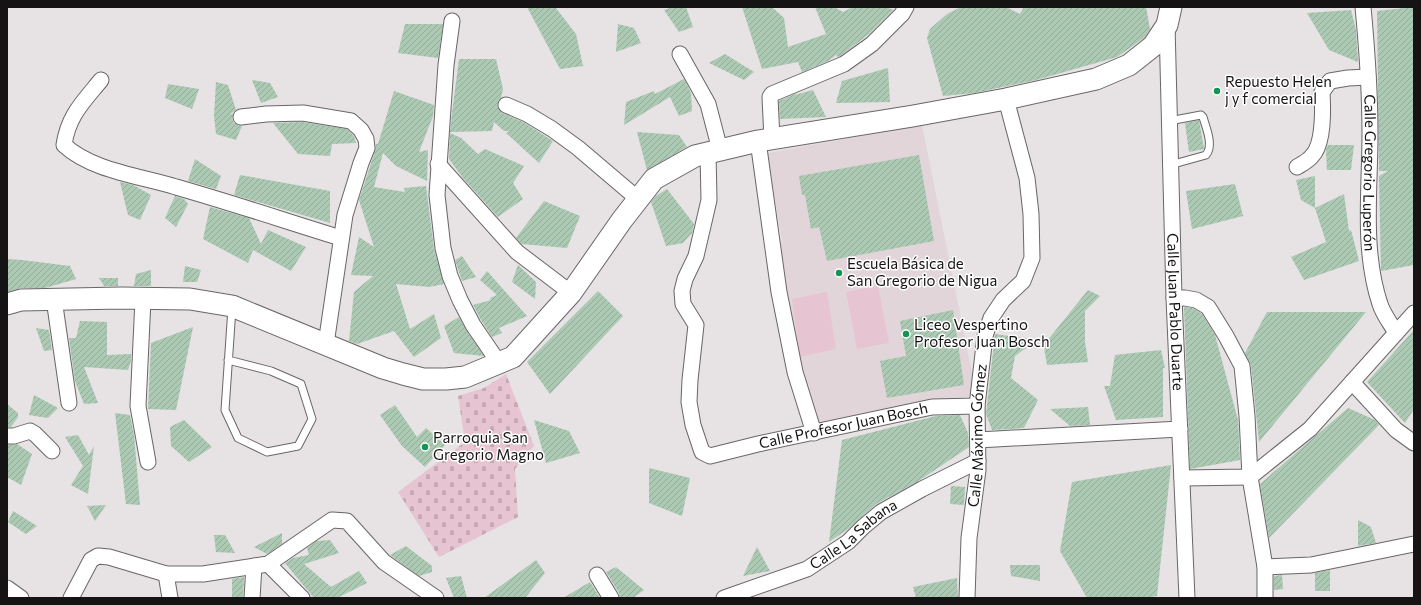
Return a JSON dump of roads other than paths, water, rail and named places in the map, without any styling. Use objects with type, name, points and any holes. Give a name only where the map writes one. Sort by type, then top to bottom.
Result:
[{"type":"street","points":[[814,432],[795,372],[779,292],[765,140],[770,97],[772,94],[844,64],[872,44],[902,14],[906,7]]},
{"type":"street","name":"Calle Gregorio Luperón","points":[[1363,7],[1368,54],[1370,134],[1368,231],[1373,280],[1380,306],[1396,333]]},
{"type":"street","points":[[7,304],[21,300],[54,299],[190,299],[232,306],[383,368],[403,374],[423,379],[465,377],[513,357],[571,294],[638,199],[654,179],[695,156],[765,140],[1006,99],[1096,79],[1129,65],[1153,46],[1169,16]]},
{"type":"street","name":"Calle Juan Pablo Duarte","points":[[1169,16],[1169,122],[1174,298],[1187,598]]},
{"type":"street","points":[[452,21],[446,65],[438,164],[437,195],[443,248],[450,276],[460,300],[474,325],[499,363]]},
{"type":"street","points":[[680,54],[708,104],[714,152]]},
{"type":"street","points":[[1297,167],[1313,156],[1321,138],[1323,108],[1322,92],[1330,82],[1348,78],[1368,77]]},
{"type":"street","points":[[101,80],[72,116],[66,132],[64,144],[71,151],[90,162],[176,186],[341,238]]},
{"type":"street","name":"Calle Máximo Gómez","points":[[967,598],[969,538],[978,470],[978,406],[985,336],[991,318],[1003,300],[1023,281],[1032,258],[1031,214],[1027,178],[1006,99]]},
{"type":"street","points":[[506,105],[527,114],[552,129],[578,148],[638,199]]},
{"type":"street","points":[[241,117],[266,114],[303,113],[352,121],[361,130],[366,139],[367,148],[349,202],[341,238],[326,344]]},
{"type":"street","name":"Calle Profesor Juan Bosch","points":[[714,152],[709,200],[696,256],[685,279],[682,291],[683,304],[696,325],[689,402],[693,425],[702,452],[710,456],[932,407],[978,406]]},
{"type":"street","points":[[438,164],[517,252],[571,294]]},
{"type":"street","points":[[1174,298],[1196,300],[1208,307],[1242,366],[1247,416],[1250,477],[1265,568],[1266,598]]},
{"type":"street","points":[[54,299],[69,403]]},
{"type":"street","points":[[143,299],[141,369],[138,406],[148,462]]},
{"type":"street","points":[[1182,478],[1250,477],[1310,429],[1414,313]]},
{"type":"street","points":[[1352,382],[1396,430],[1414,443]]},
{"type":"street","points":[[978,440],[1180,429]]},
{"type":"street","points":[[7,436],[14,436],[30,431],[52,451]]},
{"type":"street","name":"Calle La Sabana","points":[[724,598],[807,569],[848,542],[881,512],[922,489],[978,461]]},
{"type":"street","points":[[71,598],[92,560],[98,556],[109,557],[166,574],[203,574],[261,565],[332,520],[347,521],[384,562],[436,598]]},
{"type":"street","points":[[1265,568],[1311,564],[1414,544]]},
{"type":"street","points":[[252,598],[261,565]]},
{"type":"street","points":[[261,565],[302,598]]},
{"type":"street","points":[[166,574],[170,598]]},
{"type":"street","points":[[597,575],[611,598]]},
{"type":"street","points":[[7,588],[21,598]]},
{"type":"lane","points":[[1169,122],[1201,115],[1203,117],[1210,144],[1209,151],[1206,155],[1170,165]]},
{"type":"lane","points":[[228,360],[271,370],[301,384],[312,419],[298,446],[267,452],[238,438],[225,410],[228,360],[232,306]]},
{"type":"place","name":"Repuesto Helen j y f comercial","points":[[1217,91]]},
{"type":"place","name":"Escuela Básica de San Gregorio de Nigua","points":[[839,273]]},
{"type":"place","name":"Liceo Vespertino Profesor Juan Bosch","points":[[906,334]]},
{"type":"place","name":"Parroquia San Gregorio Magno","points":[[425,447]]}]
